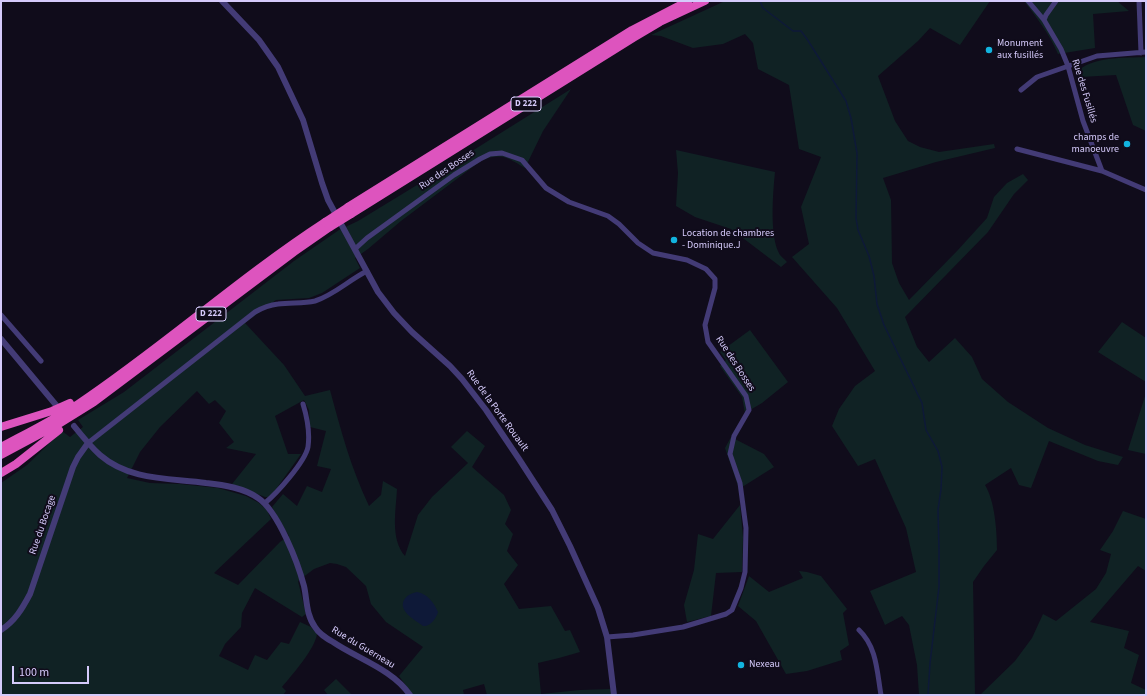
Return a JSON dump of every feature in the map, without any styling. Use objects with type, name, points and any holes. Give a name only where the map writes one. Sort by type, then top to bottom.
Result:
[{"type":"highway","name":"D 222","points":[[350,211],[632,30],[688,1]]},
{"type":"highway","name":"D 222","points":[[1,447],[50,421],[101,388],[289,246],[350,211],[660,22],[705,1]]},
{"type":"highway","name":"D 222","points":[[1,455],[57,425],[94,402],[294,252],[327,224]]},
{"type":"highway","points":[[1,427],[52,411],[72,403],[92,391],[101,388]]},
{"type":"highway","points":[[1,474],[16,464],[52,434],[84,413],[94,402]]},
{"type":"street","name":"Rue de la Porte Rouault","points":[[222,1],[259,40],[278,67],[303,120],[328,200],[378,292],[394,313],[412,332],[462,379],[486,410],[552,510],[596,601],[608,637],[614,695]]},
{"type":"street","name":"Rue des Fusillés","points":[[1028,1],[1044,20],[1061,49],[1068,66],[1083,121],[1102,171]]},
{"type":"street","points":[[1044,20],[1056,1]]},
{"type":"street","points":[[1021,90],[1037,77],[1097,56],[1143,52],[1139,1]]},
{"type":"street","points":[[1017,149],[1102,171],[1146,190]]},
{"type":"street","name":"Rue des Bosses","points":[[355,249],[367,238],[454,175],[490,154],[502,153],[522,160],[546,188],[569,202],[608,216],[619,224],[638,243],[653,253],[687,260],[706,269],[715,279],[715,288],[705,325],[708,342],[746,396],[749,410],[734,436],[730,454],[740,483],[746,528],[745,572],[741,588],[734,607],[726,614],[682,627],[633,635],[608,637]]},
{"type":"street","points":[[88,443],[255,312],[266,306],[314,301],[328,295],[367,271]]},
{"type":"street","points":[[1,315],[41,361]]},
{"type":"street","points":[[1,339],[56,405]]},
{"type":"street","points":[[74,426],[88,443],[116,466],[147,477],[220,484],[246,492],[265,503],[276,494],[292,475],[308,448],[308,419],[303,404]]},
{"type":"street","name":"Rue du Bocage","points":[[1,630],[9,625],[20,613],[30,594],[73,467],[88,443]]},
{"type":"street","name":"Rue du Guerneau","points":[[265,503],[279,526],[298,566],[310,618],[315,627],[322,635],[340,647],[386,672],[394,678],[410,695]]},
{"type":"street","points":[[859,630],[866,637],[874,652],[881,695]]},
{"type":"shaded area","points":[[725,1],[990,1],[960,45],[930,28],[918,41],[878,76],[895,121],[908,141],[920,147],[939,152],[994,144],[995,148],[936,162],[883,178],[891,200],[892,263],[899,283],[909,300],[987,218],[994,197],[1007,183],[1023,174],[1028,180],[1014,194],[988,232],[905,317],[917,347],[929,362],[955,338],[972,357],[982,379],[1008,402],[1048,428],[1085,445],[1123,457],[1118,465],[1098,461],[1049,441],[1031,488],[1019,485],[1011,468],[985,485],[993,508],[996,526],[997,550],[973,582],[975,695],[919,695],[917,665],[909,625],[902,616],[885,625],[870,591],[916,572],[906,528],[875,459],[858,466],[832,426],[839,409],[855,386],[875,371],[837,308],[792,257],[809,244],[801,207],[821,157],[799,149],[789,85],[758,69],[753,43],[745,34],[723,44],[693,48],[661,36],[651,35]]},
{"type":"shaded area","points":[[1024,1],[1117,1],[1129,11],[1093,14],[1095,48],[1058,54],[1047,33]]},
{"type":"shaded area","points":[[1146,57],[1146,131],[1133,125],[1116,75],[1081,77],[1076,73],[1082,67],[1090,63],[1109,59]]},
{"type":"shaded area","points":[[571,89],[543,131],[525,168],[504,157],[495,157],[482,160],[355,258],[360,268],[322,293],[309,298],[276,300],[245,323],[284,365],[305,396],[330,390],[342,435],[369,506],[381,495],[383,481],[397,489],[395,515],[396,533],[400,549],[405,556],[418,515],[432,497],[468,463],[451,447],[467,431],[485,446],[472,467],[504,495],[511,510],[505,524],[513,534],[507,551],[518,565],[504,584],[519,609],[551,606],[565,631],[570,630],[580,652],[538,663],[541,694],[580,690],[612,689],[613,695],[487,695],[484,684],[463,690],[464,695],[413,695],[399,676],[423,647],[386,622],[371,604],[366,586],[346,567],[330,563],[314,569],[298,581],[306,614],[302,617],[255,588],[242,613],[241,627],[225,644],[219,656],[248,670],[255,655],[267,660],[281,642],[289,644],[300,622],[311,627],[317,634],[315,640],[302,662],[282,687],[286,691],[283,695],[1,695],[1,483],[27,465],[62,431],[70,437],[83,427],[78,420],[124,392],[294,261],[339,230],[358,221]],"holes":[[[197,391],[209,404],[215,400],[226,411],[219,423],[234,442],[226,448],[256,454],[232,484],[265,497],[269,497],[274,492],[301,454],[288,454],[275,416],[304,400],[309,410],[310,427],[326,431],[317,466],[331,469],[322,492],[307,486],[297,506],[283,494],[272,507],[289,536],[280,542],[238,585],[214,573],[271,519],[267,510],[259,503],[246,496],[218,488],[180,484],[150,483],[127,478],[140,452],[160,427]]]},
{"type":"shaded area","points":[[676,150],[775,172],[773,191],[774,237],[780,255],[787,262],[781,267],[731,229],[695,217],[676,206],[678,173]]},
{"type":"shaded area","points":[[1122,322],[1146,338],[1146,382],[1098,352]]},
{"type":"shaded area","points":[[750,330],[788,382],[762,403],[745,413],[742,397],[720,366],[726,360],[720,352]]},
{"type":"shaded area","points":[[1146,393],[1146,454],[1128,450]]},
{"type":"shaded area","points":[[731,437],[764,454],[774,467],[739,489],[725,448]]},
{"type":"shaded area","points":[[740,505],[743,537],[742,572],[716,573],[711,616],[687,622],[684,605],[694,570],[698,534],[713,539]]},
{"type":"shaded area","points":[[1123,511],[1146,519],[1146,571],[1138,566],[1090,622],[1129,631],[1124,648],[1139,655],[1131,683],[1146,690],[1146,695],[980,695],[1015,661],[1032,638],[1043,614],[1056,621],[1096,589],[1106,573],[1111,554],[1100,550],[1113,531]]},
{"type":"shaded area","points":[[799,571],[821,576],[847,609],[843,613],[849,645],[840,651],[842,660],[807,671],[786,674],[756,621],[738,606],[749,576],[769,592],[803,578]]},
{"type":"shaded area","points":[[336,679],[352,695],[328,695],[324,690]]},
{"type":"water","points":[[417,592],[430,599],[438,612],[432,622],[426,626],[423,626],[408,615],[403,608],[405,598],[410,594]]},
{"type":"waterway","points":[[760,1],[763,8],[793,31],[801,31],[846,101],[851,118],[857,153],[856,218],[858,230],[869,256],[874,276],[877,304],[884,325],[922,403],[926,430],[938,451],[942,467],[938,510],[939,587],[930,663],[928,695]]},
{"type":"place","name":"Monument aux fusillés","points":[[989,50]]},
{"type":"place","name":"champs de manoeuvre","points":[[1127,144]]},
{"type":"place","name":"Location de chambres - Dominique.J","points":[[674,240]]},
{"type":"place","name":"Nexeau","points":[[741,665]]}]
